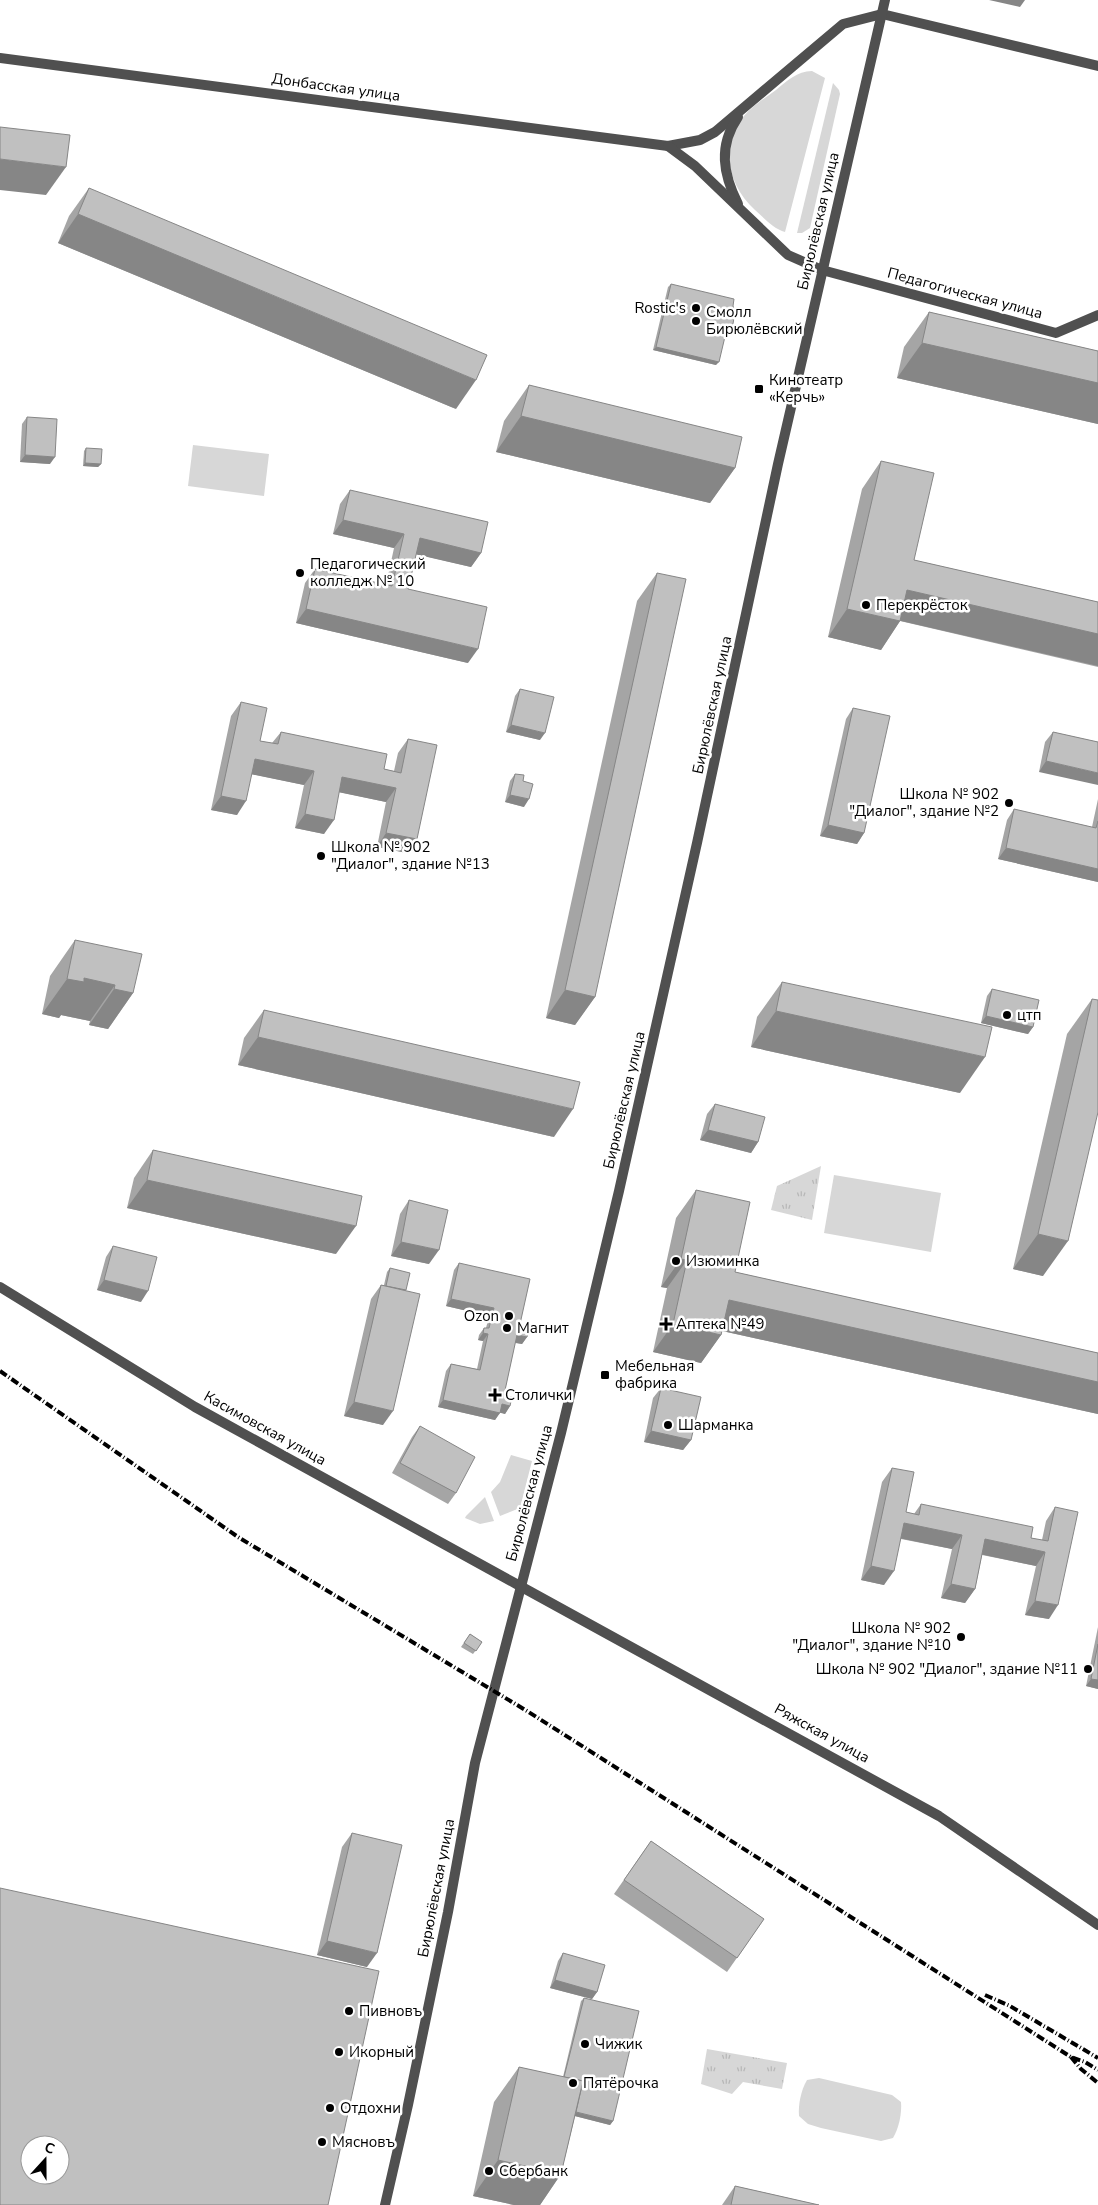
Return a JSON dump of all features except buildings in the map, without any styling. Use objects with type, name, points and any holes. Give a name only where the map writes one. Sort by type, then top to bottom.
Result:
[{"type":"street","name":"Бирюлёвская улица","points":[[385,2205],[446,1921],[475,1763],[561,1433],[619,1190],[822,270],[885,0]]},
{"type":"street","points":[[668,146],[700,140],[715,132],[843,24],[882,14],[1098,66]]},
{"type":"street","name":"Донбасская улица","points":[[0,58],[668,146]]},
{"type":"street","points":[[741,212],[730,188],[724,168],[723,155],[731,126],[747,104]]},
{"type":"street","name":"Педагогическая улица","points":[[668,146],[695,166],[788,255],[822,270],[1056,333],[1098,315]]},
{"type":"street","name":"Касимовская улица","points":[[0,1287],[195,1407],[520,1586]]},
{"type":"street","name":"Ряжская улица","points":[[520,1586],[939,1816],[1098,1925]]},
{"type":"green space","points":[[807,71],[812,71],[825,78],[785,232],[766,220],[755,210],[739,190],[730,167],[731,143],[741,120],[753,107],[793,77]]},
{"type":"green space","points":[[833,83],[840,94],[810,228],[802,233],[797,233]]},
{"type":"green space","points":[[193,445],[269,454],[264,496],[188,486]]},
{"type":"green space","points":[[821,1166],[812,1220],[771,1210],[777,1186]]},
{"type":"green space","points":[[834,1175],[941,1193],[931,1252],[824,1233]]},
{"type":"green space","points":[[511,1455],[532,1461],[520,1508],[500,1516],[491,1492],[500,1482]]},
{"type":"green space","points":[[485,1497],[494,1521],[480,1524],[465,1518],[466,1516]]},
{"type":"green space","points":[[707,2049],[787,2063],[782,2089],[743,2082],[732,2094],[701,2084]]},
{"type":"green space","points":[[819,2078],[892,2095],[901,2102],[900,2120],[893,2138],[881,2141],[808,2124],[799,2116],[800,2098],[807,2080]]},
{"type":"railway","points":[[0,1371],[238,1537],[527,1711],[1071,2057],[1085,2062],[1098,2070]]},
{"type":"railway","points":[[985,1995],[1010,2006],[1098,2058]]},
{"type":"railway","points":[[1071,2057],[1081,2069],[1098,2083]]},
{"type":"place","name":"Rostic's","points":[[696,308]]},
{"type":"place","name":"Смолл Бирюлёвский","points":[[696,321]]},
{"type":"place","name":"Кинотеатр «Керчь»","points":[[759,389]]},
{"type":"place","name":"Педагогический колледж № 10","points":[[300,573]]},
{"type":"place","name":"Перекрёсток","points":[[866,605]]},
{"type":"place","name":"Школа № 902 \"Диалог\", здание №2","points":[[1009,803]]},
{"type":"place","name":"Школа № 902 \"Диалог\", здание №13","points":[[321,856]]},
{"type":"place","name":"цтп","points":[[1007,1015]]},
{"type":"place","name":"Изюминка","points":[[676,1261]]},
{"type":"place","name":"Ozon","points":[[509,1316]]},
{"type":"place","name":"Аптека №49","points":[[666,1324]]},
{"type":"place","name":"Магнит","points":[[507,1328]]},
{"type":"place","name":"Мебельная фабрика","points":[[605,1375]]},
{"type":"place","name":"Столички","points":[[495,1395]]},
{"type":"place","name":"Шарманка","points":[[668,1425]]},
{"type":"place","name":"Школа № 902 \"Диалог\", здание №10","points":[[961,1637]]},
{"type":"place","name":"Школа № 902 \"Диалог\", здание №11","points":[[1088,1669]]},
{"type":"place","name":"Пивновъ","points":[[349,2011]]},
{"type":"place","name":"Чижик","points":[[585,2044]]},
{"type":"place","name":"Икорный","points":[[339,2052]]},
{"type":"place","name":"Пятёрочка","points":[[573,2083]]},
{"type":"place","name":"Отдохни","points":[[330,2108]]},
{"type":"place","name":"Мясновъ","points":[[322,2142]]},
{"type":"place","name":"Сбербанк","points":[[489,2171]]}]
